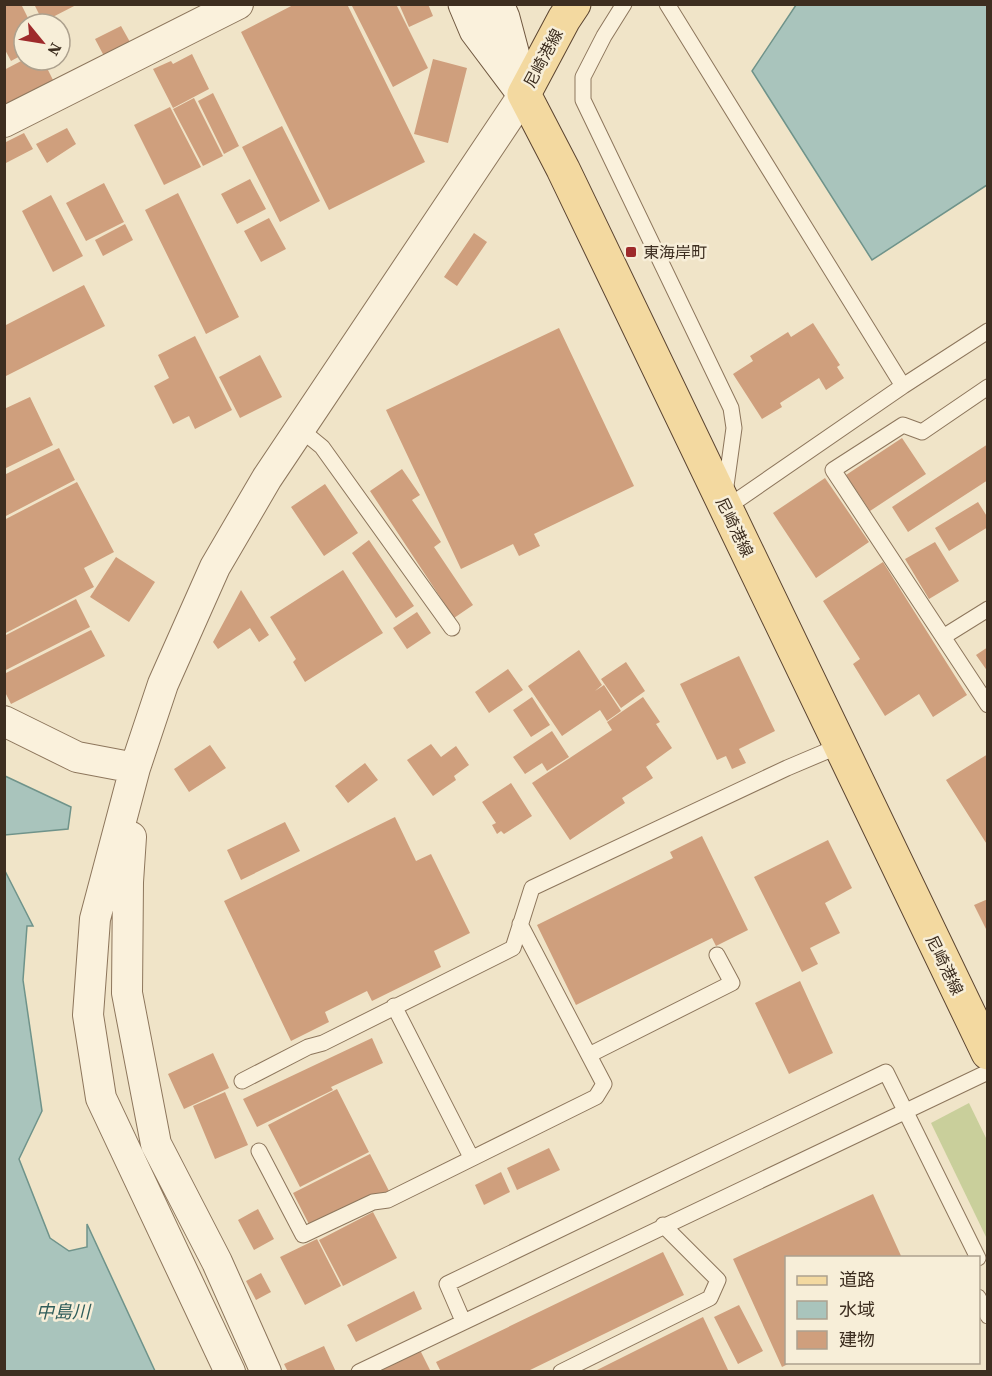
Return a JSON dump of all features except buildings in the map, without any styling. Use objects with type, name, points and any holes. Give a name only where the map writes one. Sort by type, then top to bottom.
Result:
[{"type":"main road","name":"尼崎港線","points":[[574,4],[524,94],[563,169],[987,1053]]},
{"type":"street","points":[[4,122],[237,4]]},
{"type":"street","points":[[465,4],[476,30],[524,94]]},
{"type":"street","points":[[230,1371],[101,1098],[88,1015],[95,919],[135,768],[163,684],[215,567],[267,478],[524,94],[497,4]]},
{"type":"street","points":[[4,721],[77,757],[135,768]]},
{"type":"street","points":[[135,768],[128,882],[127,993],[156,1144],[217,1263],[266,1371]]},
{"type":"lane","points":[[624,4],[583,77],[583,100],[731,408],[734,428],[725,506]]},
{"type":"lane","points":[[667,4],[903,386]]},
{"type":"lane","points":[[725,506],[987,331]]},
{"type":"lane","points":[[987,387],[922,432],[903,425],[833,470],[987,705]]},
{"type":"lane","points":[[300,429],[322,447],[452,628]]},
{"type":"lane","points":[[943,637],[987,609]]},
{"type":"lane","points":[[242,1081],[513,948],[532,888],[787,768],[839,746]]},
{"type":"lane","points":[[259,1151],[303,1235],[373,1202],[388,1200],[596,1097],[604,1084],[520,924]]},
{"type":"lane","points":[[588,1055],[732,982],[717,955]]},
{"type":"lane","points":[[394,1006],[471,1157]]},
{"type":"lane","points":[[463,1321],[447,1284],[886,1072],[977,1256]]},
{"type":"lane","points":[[359,1371],[987,1072]]},
{"type":"lane","points":[[561,1371],[710,1298],[718,1280],[663,1225]]},
{"type":"lane","points":[[980,1301],[987,1316]]},
{"type":"green space","points":[[969,1103],[987,1140],[987,1239],[931,1123]]},
{"type":"water","points":[[796,5],[987,5],[987,185],[872,260],[752,71]]},
{"type":"water","points":[[5,776],[71,807],[68,829],[5,835]]},
{"type":"water","name":"中島川","points":[[4,869],[33,926],[27,926],[23,980],[42,1111],[19,1159],[50,1238],[69,1251],[87,1247],[87,1224],[155,1371],[5,1371]]},
{"type":"place","name":"東海岸町","points":[[631,252]]}]
